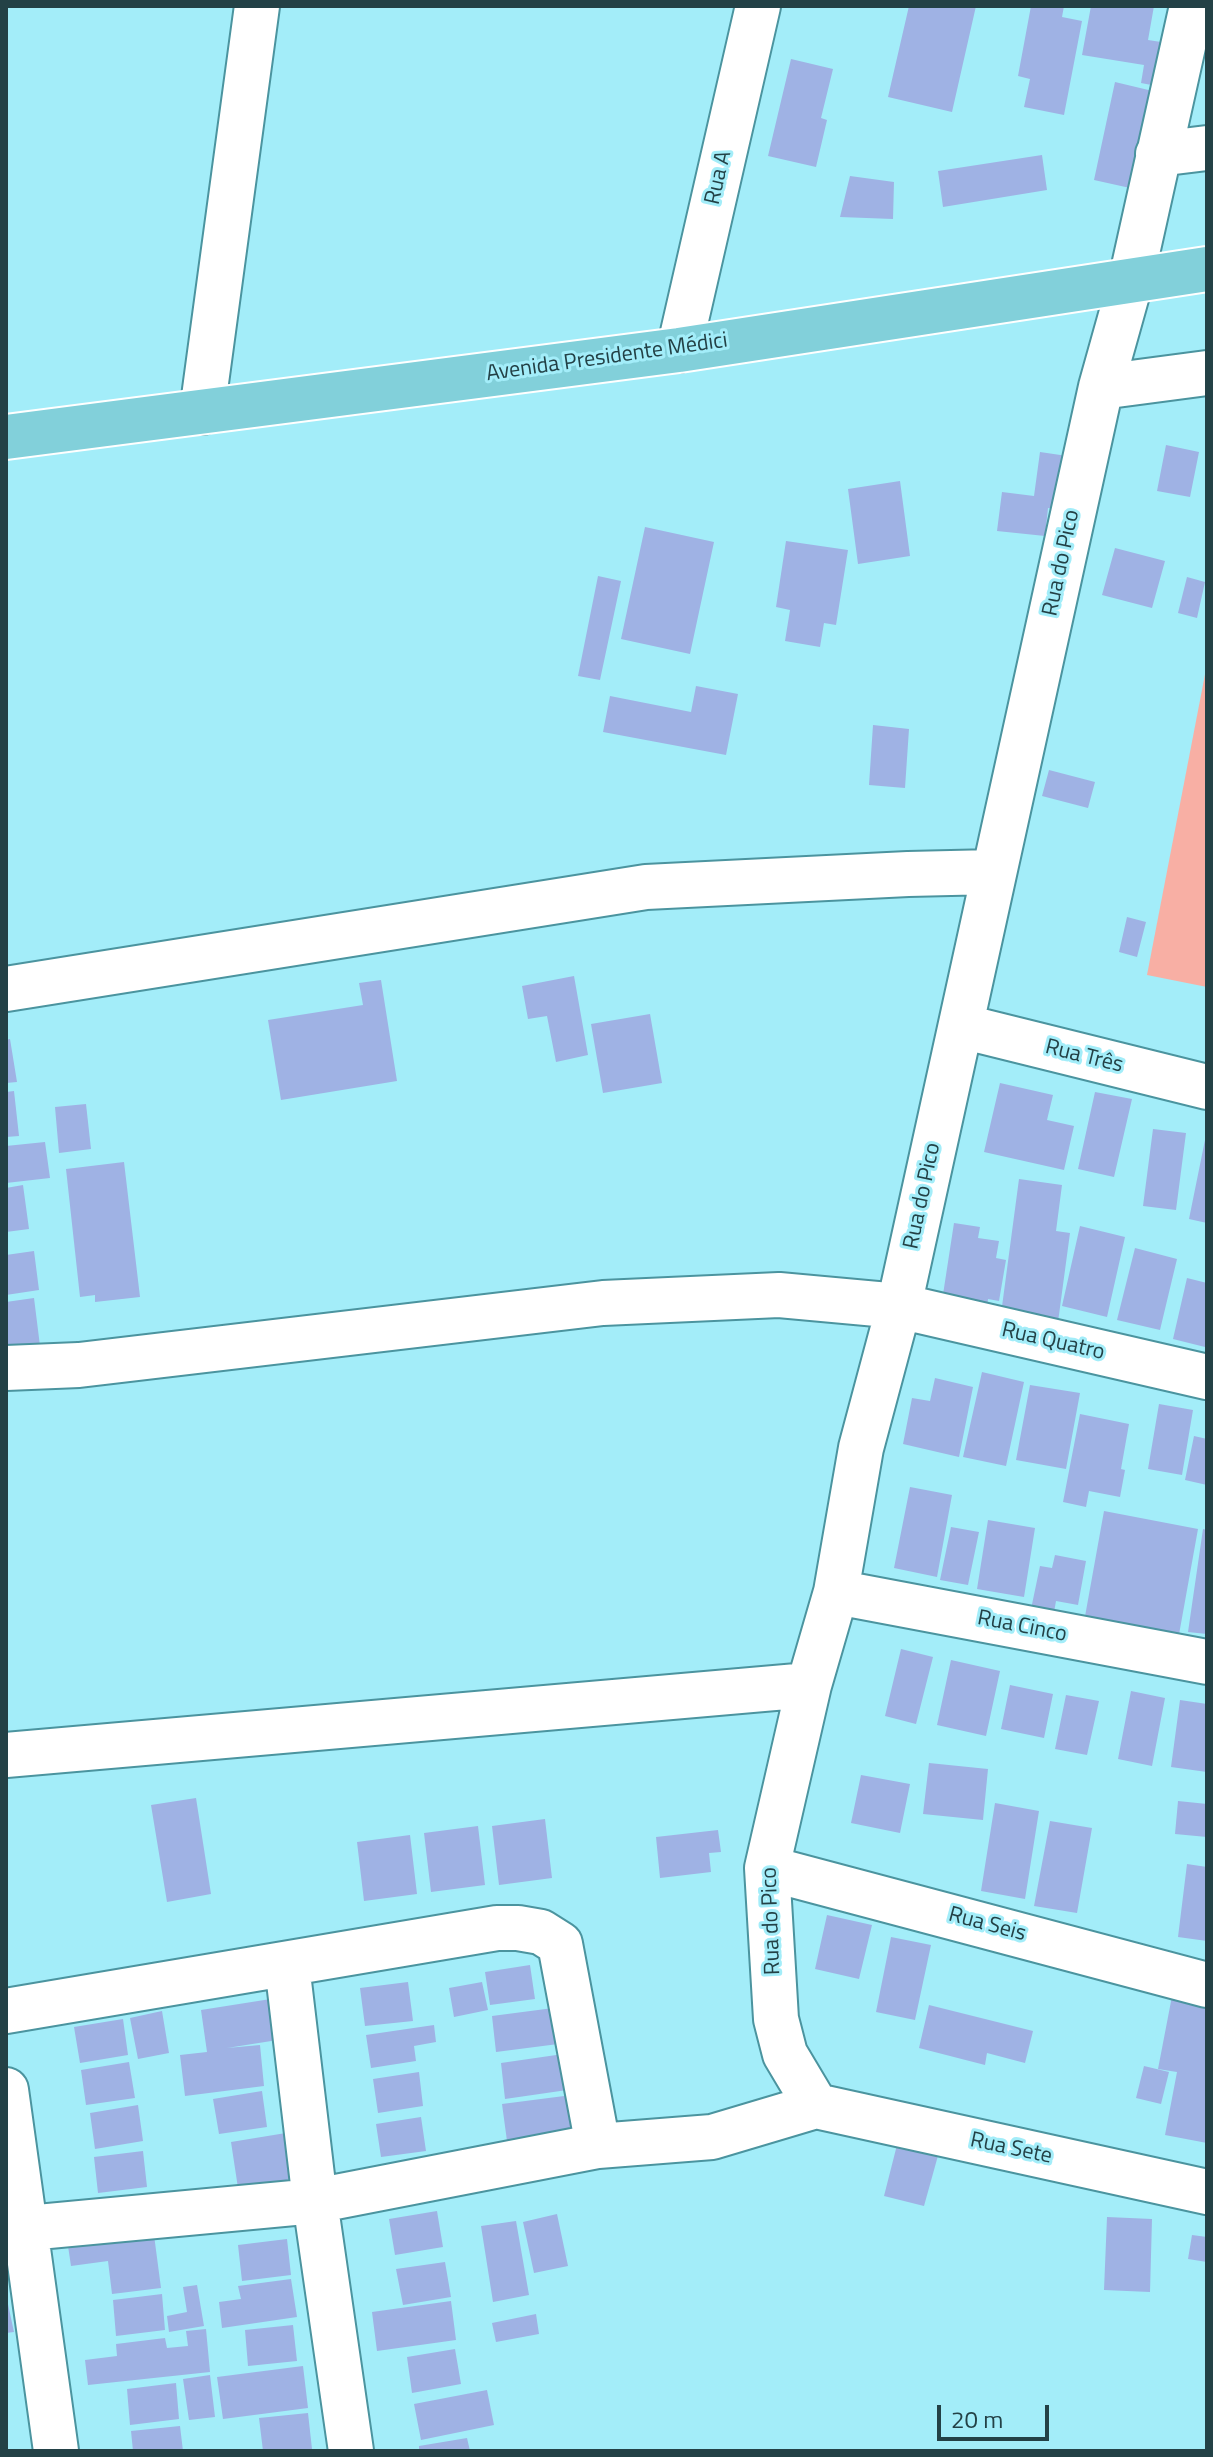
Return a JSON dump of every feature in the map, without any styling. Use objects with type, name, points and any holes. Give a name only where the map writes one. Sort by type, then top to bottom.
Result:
[{"type":"main road","name":"Avenida Presidente Médici","points":[[6,437],[679,350],[1207,269]]},
{"type":"street","points":[[202,412],[257,6]]},
{"type":"street","name":"Rua A","points":[[679,350],[758,6]]},
{"type":"street","name":"Rua do Pico","points":[[816,2106],[785,2054],[776,2019],[767,1868],[809,1685],[836,1592],[861,1448],[899,1306],[1101,387],[1131,280],[1192,6]]},
{"type":"street","points":[[1158,154],[1207,148]]},
{"type":"street","points":[[1101,387],[1207,373]]},
{"type":"street","points":[[6,989],[646,887],[994,872]]},
{"type":"street","name":"Rua Três","points":[[961,1026],[1207,1087]]},
{"type":"street","name":"Rua Quatro","points":[[6,1368],[79,1365],[603,1303],[779,1295],[899,1306],[1207,1377]]},
{"type":"street","name":"Rua Cinco","points":[[836,1592],[1207,1662]]},
{"type":"street","points":[[6,1755],[809,1685]]},
{"type":"street","name":"Rua Seis","points":[[767,1868],[1207,1985]]},
{"type":"street","points":[[6,2011],[483,1930],[518,1928],[541,1932],[560,1944],[598,2146]]},
{"type":"street","points":[[287,1965],[315,2201],[351,2451]]},
{"type":"street","points":[[6,2090],[16,2229],[56,2451]]},
{"type":"street","points":[[16,2229],[315,2201],[598,2146],[712,2137],[816,2106]]},
{"type":"street","name":"Rua Sete","points":[[816,2106],[1207,2192]]},
{"type":"shaded area","points":[[1207,664],[1207,987],[1147,975]]},
{"type":"building","points":[[909,6],[976,6],[952,112],[888,97]]},
{"type":"building","points":[[1031,6],[1064,6],[1062,17],[1082,21],[1064,115],[1024,107],[1030,79],[1018,76]]},
{"type":"building","points":[[1091,6],[1154,6],[1148,40],[1174,44],[1167,88],[1141,83],[1144,65],[1082,55]]},
{"type":"building","points":[[791,59],[833,69],[821,118],[827,120],[816,167],[768,156]]},
{"type":"building","points":[[1115,82],[1161,93],[1139,190],[1094,180]]},
{"type":"building","points":[[1042,155],[1047,190],[943,207],[938,171]]},
{"type":"building","points":[[850,176],[894,182],[893,219],[840,217]]},
{"type":"building","points":[[1166,445],[1199,452],[1190,497],[1157,491]]},
{"type":"building","points":[[1040,452],[1074,457],[1067,511],[1048,508],[1045,536],[997,531],[1002,492],[1034,496]]},
{"type":"building","points":[[900,481],[910,556],[858,564],[848,489]]},
{"type":"building","points":[[645,527],[714,542],[690,654],[621,639]]},
{"type":"building","points":[[786,541],[848,550],[836,625],[824,623],[820,647],[785,641],[790,610],[776,607]]},
{"type":"building","points":[[1115,548],[1165,561],[1152,608],[1102,595]]},
{"type":"building","points":[[598,576],[621,581],[600,680],[578,676]]},
{"type":"building","points":[[1187,577],[1205,582],[1197,618],[1178,613]]},
{"type":"building","points":[[696,686],[738,694],[726,755],[603,732],[610,696],[691,712]]},
{"type":"building","points":[[873,725],[909,729],[905,788],[869,785]]},
{"type":"building","points":[[1049,770],[1095,782],[1088,808],[1042,796]]},
{"type":"building","points":[[1127,917],[1146,922],[1137,957],[1119,952]]},
{"type":"building","points":[[574,976],[588,1055],[556,1062],[547,1016],[528,1019],[522,986]]},
{"type":"building","points":[[381,980],[397,1081],[281,1100],[268,1020],[363,1005],[359,983]]},
{"type":"building","points":[[650,1014],[662,1083],[603,1093],[591,1024]]},
{"type":"building","points":[[10,1039],[17,1082],[6,1083],[6,1040]]},
{"type":"building","points":[[1000,1083],[1053,1095],[1047,1120],[1074,1126],[1064,1170],[984,1152]]},
{"type":"building","points":[[14,1091],[19,1136],[6,1137],[6,1092]]},
{"type":"building","points":[[1095,1092],[1132,1099],[1114,1177],[1078,1169]]},
{"type":"building","points":[[86,1104],[91,1149],[59,1153],[55,1107]]},
{"type":"building","points":[[1153,1129],[1186,1133],[1176,1210],[1143,1206]]},
{"type":"building","points":[[1207,1135],[1207,1223],[1189,1219]]},
{"type":"building","points":[[45,1142],[50,1178],[6,1183],[6,1146]]},
{"type":"building","points":[[124,1162],[140,1297],[95,1302],[95,1295],[80,1297],[66,1169]]},
{"type":"building","points":[[1019,1179],[1062,1185],[1056,1231],[1070,1233],[1058,1322],[1001,1314]]},
{"type":"building","points":[[23,1185],[29,1229],[6,1232],[6,1188]]},
{"type":"building","points":[[954,1223],[980,1227],[978,1238],[999,1241],[996,1258],[1006,1260],[999,1301],[988,1299],[987,1309],[942,1301]]},
{"type":"building","points":[[1080,1226],[1125,1237],[1107,1317],[1062,1306]]},
{"type":"building","points":[[1135,1248],[1177,1259],[1160,1330],[1117,1320]]},
{"type":"building","points":[[34,1251],[39,1290],[6,1295],[6,1255]]},
{"type":"building","points":[[1187,1278],[1207,1283],[1205,1347],[1173,1339]]},
{"type":"building","points":[[34,1298],[40,1346],[6,1351],[6,1302]]},
{"type":"building","points":[[982,1372],[1024,1382],[1006,1466],[963,1457]]},
{"type":"building","points":[[935,1378],[973,1387],[959,1457],[903,1444],[912,1398],[930,1401]]},
{"type":"building","points":[[1030,1385],[1080,1393],[1066,1469],[1016,1460]]},
{"type":"building","points":[[1159,1404],[1193,1410],[1182,1475],[1148,1469]]},
{"type":"building","points":[[1080,1414],[1129,1424],[1121,1469],[1125,1470],[1120,1497],[1089,1491],[1086,1507],[1063,1502]]},
{"type":"building","points":[[1194,1436],[1207,1439],[1207,1485],[1185,1480]]},
{"type":"building","points":[[910,1487],[952,1495],[937,1577],[894,1568]]},
{"type":"building","points":[[1104,1511],[1198,1529],[1178,1640],[1084,1622]]},
{"type":"building","points":[[988,1520],[1035,1528],[1024,1597],[977,1589]]},
{"type":"building","points":[[951,1527],[979,1532],[968,1585],[940,1580]]},
{"type":"building","points":[[1203,1529],[1207,1530],[1207,1634],[1188,1632]]},
{"type":"building","points":[[1055,1555],[1086,1561],[1078,1605],[1056,1601],[1053,1618],[1030,1614],[1040,1566],[1052,1568]]},
{"type":"building","points":[[901,1649],[933,1657],[916,1724],[885,1716]]},
{"type":"building","points":[[951,1660],[1000,1671],[986,1736],[937,1725]]},
{"type":"building","points":[[1010,1685],[1053,1694],[1044,1738],[1001,1729]]},
{"type":"building","points":[[1131,1691],[1165,1698],[1152,1766],[1118,1759]]},
{"type":"building","points":[[1066,1695],[1099,1701],[1087,1755],[1055,1749]]},
{"type":"building","points":[[1180,1700],[1207,1704],[1207,1772],[1171,1767]]},
{"type":"building","points":[[929,1763],[988,1769],[983,1820],[923,1814]]},
{"type":"building","points":[[861,1775],[910,1784],[900,1833],[851,1823]]},
{"type":"building","points":[[196,1798],[211,1894],[167,1902],[151,1805]]},
{"type":"building","points":[[1178,1801],[1207,1804],[1207,1837],[1175,1834]]},
{"type":"building","points":[[995,1803],[1039,1811],[1025,1899],[981,1891]]},
{"type":"building","points":[[545,1819],[552,1878],[499,1885],[492,1826]]},
{"type":"building","points":[[1050,1821],[1092,1828],[1077,1913],[1034,1906]]},
{"type":"building","points":[[478,1826],[485,1885],[431,1892],[424,1833]]},
{"type":"building","points":[[718,1830],[721,1852],[709,1853],[711,1872],[660,1878],[656,1837]]},
{"type":"building","points":[[410,1835],[417,1894],[364,1901],[357,1842]]},
{"type":"building","points":[[1187,1864],[1207,1867],[1207,1941],[1178,1937]]},
{"type":"building","points":[[827,1915],[872,1925],[859,1979],[815,1969]]},
{"type":"building","points":[[891,1937],[931,1945],[915,2020],[876,2012]]},
{"type":"building","points":[[530,1965],[535,1999],[490,2005],[485,1972]]},
{"type":"building","points":[[408,1982],[413,2021],[365,2026],[360,1988]]},
{"type":"building","points":[[482,1982],[488,2010],[454,2017],[449,1988]]},
{"type":"building","points":[[1173,1991],[1207,1998],[1207,2143],[1165,2135],[1177,2072],[1158,2069]]},
{"type":"building","points":[[277,1998],[284,2039],[227,2048],[260,2045],[264,2086],[185,2096],[180,2055],[207,2052],[201,2010]]},
{"type":"building","points":[[929,2005],[1033,2031],[1025,2063],[987,2053],[985,2065],[919,2048]]},
{"type":"building","points":[[561,2007],[566,2043],[496,2052],[492,2016]]},
{"type":"building","points":[[162,2011],[169,2053],[138,2059],[130,2018]]},
{"type":"building","points":[[123,2019],[128,2055],[80,2063],[74,2027]]},
{"type":"building","points":[[434,2025],[436,2042],[414,2046],[416,2061],[371,2068],[366,2035]]},
{"type":"building","points":[[570,2053],[574,2089],[505,2099],[501,2063]]},
{"type":"building","points":[[129,2062],[135,2098],[86,2105],[81,2070]]},
{"type":"building","points":[[1144,2066],[1169,2072],[1161,2104],[1136,2098]]},
{"type":"building","points":[[419,2072],[423,2106],[378,2113],[373,2079]]},
{"type":"building","points":[[262,2091],[267,2127],[219,2134],[213,2099]]},
{"type":"building","points":[[572,2095],[576,2131],[507,2141],[502,2104]]},
{"type":"building","points":[[138,2105],[143,2141],[95,2149],[90,2113]]},
{"type":"building","points":[[421,2117],[426,2151],[381,2157],[376,2124]]},
{"type":"building","points":[[292,2132],[299,2178],[238,2188],[231,2142]]},
{"type":"building","points":[[898,2141],[939,2152],[924,2206],[884,2196]]},
{"type":"building","points":[[143,2151],[147,2187],[98,2193],[94,2157]]},
{"type":"building","points":[[437,2211],[443,2247],[395,2255],[389,2219]]},
{"type":"building","points":[[557,2214],[568,2266],[534,2273],[523,2222]]},
{"type":"building","points":[[1107,2217],[1152,2219],[1150,2292],[1104,2290]]},
{"type":"building","points":[[516,2221],[529,2295],[493,2302],[481,2226]]},
{"type":"building","points":[[154,2235],[161,2288],[112,2294],[108,2261],[71,2266],[68,2246]]},
{"type":"building","points":[[1192,2235],[1207,2237],[1207,2262],[1188,2259]]},
{"type":"building","points":[[287,2239],[291,2275],[242,2281],[238,2245]]},
{"type":"building","points":[[445,2262],[451,2297],[403,2305],[396,2269]]},
{"type":"building","points":[[291,2279],[297,2317],[222,2328],[219,2302],[241,2299],[238,2286]]},
{"type":"building","points":[[197,2285],[204,2326],[169,2332],[167,2316],[187,2312],[183,2287]]},
{"type":"building","points":[[162,2294],[165,2330],[116,2336],[113,2300]]},
{"type":"building","points":[[6,2295],[14,2332],[6,2333]]},
{"type":"building","points":[[451,2301],[456,2340],[377,2351],[372,2312]]},
{"type":"building","points":[[536,2314],[539,2334],[496,2342],[492,2323]]},
{"type":"building","points":[[293,2325],[297,2361],[248,2366],[245,2330]]},
{"type":"building","points":[[206,2329],[210,2372],[88,2385],[85,2360],[117,2356],[116,2344],[165,2338],[167,2348],[188,2346],[186,2331]]},
{"type":"building","points":[[455,2349],[461,2384],[412,2393],[407,2357]]},
{"type":"building","points":[[303,2366],[308,2408],[223,2419],[217,2377]]},
{"type":"building","points":[[210,2375],[215,2417],[189,2420],[183,2379]]},
{"type":"building","points":[[176,2383],[179,2419],[130,2425],[127,2389]]},
{"type":"building","points":[[487,2390],[494,2425],[421,2440],[414,2404]]},
{"type":"building","points":[[308,2413],[312,2449],[263,2451],[259,2418]]},
{"type":"building","points":[[180,2426],[183,2451],[133,2451],[131,2431]]},
{"type":"building","points":[[467,2438],[470,2451],[419,2451],[419,2446]]}]
